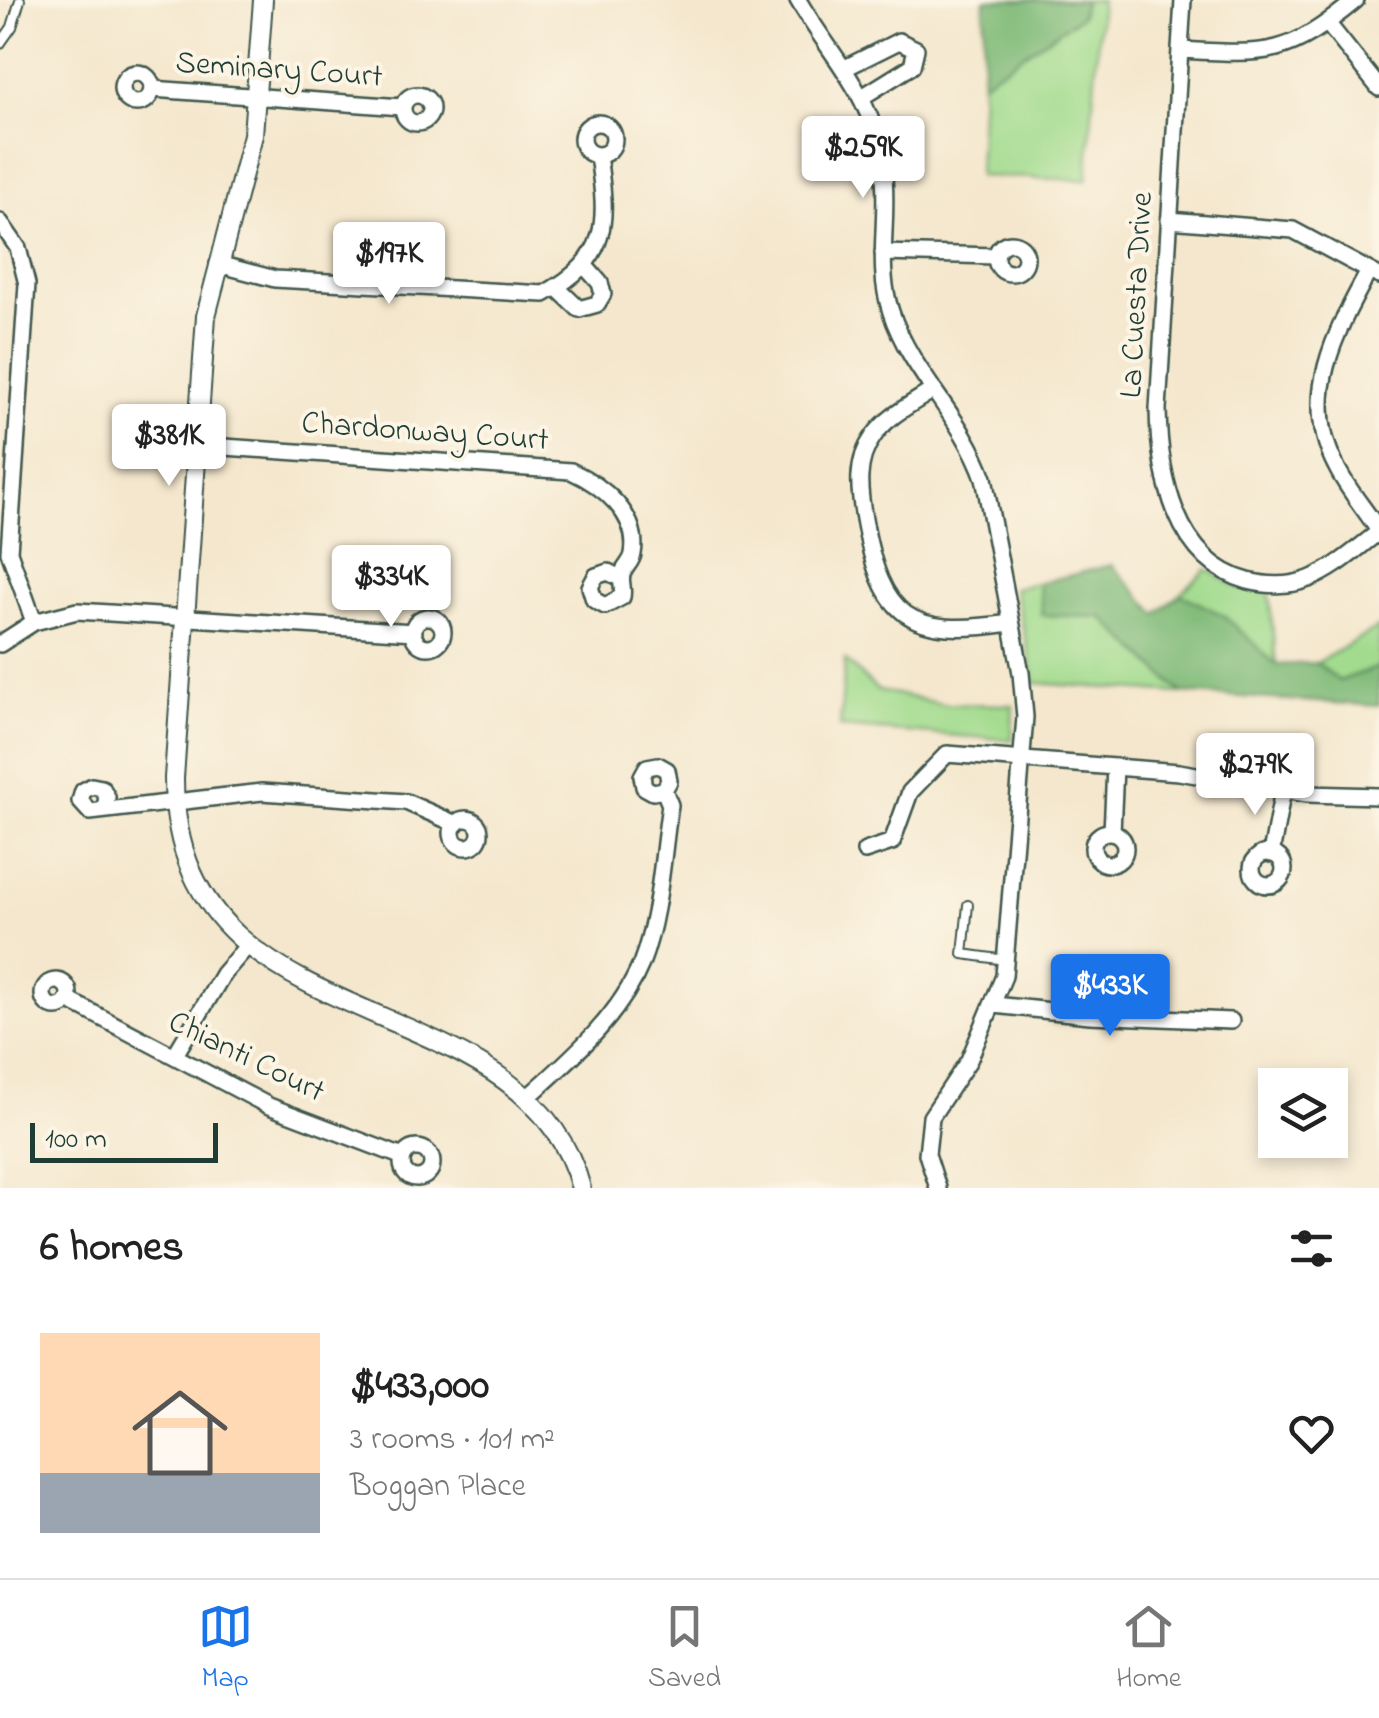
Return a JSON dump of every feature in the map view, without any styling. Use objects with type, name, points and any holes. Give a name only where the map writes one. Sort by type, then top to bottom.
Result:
[{"type":"street","points":[[263,0],[253,134],[206,316],[182,617],[174,805],[201,884],[214,908],[249,944],[293,976],[357,1009],[470,1056],[527,1098],[558,1136],[582,1188]]},
{"type":"street","points":[[798,0],[862,97],[883,168],[883,253],[892,314],[933,390],[968,439],[984,478],[1024,694],[1006,960],[994,1005],[969,1060],[932,1117],[928,1154],[938,1188]]},
{"type":"street","name":"La Cuesta Drive","points":[[1183,0],[1158,409],[1162,465],[1190,540],[1210,564],[1266,585],[1287,585],[1328,570],[1379,531]]},
{"type":"street","points":[[1181,50],[1272,52],[1310,38],[1356,0]]},
{"type":"street","points":[[1328,24],[1379,88]]},
{"type":"street","points":[[845,68],[898,41],[916,49],[912,66],[862,97]]},
{"type":"street","name":"Seminary Court","points":[[152,89],[402,107]]},
{"type":"street","points":[[218,264],[275,279],[544,294],[584,265],[595,251],[606,214],[598,156]]},
{"type":"street","points":[[1168,220],[1293,230],[1374,274],[1324,362],[1322,429],[1336,468],[1379,531]]},
{"type":"street","points":[[0,222],[18,248],[27,284],[9,552],[34,622]]},
{"type":"street","points":[[883,253],[996,256]]},
{"type":"street","points":[[556,287],[578,309],[597,304],[603,294],[600,284],[584,265]]},
{"type":"street","points":[[933,390],[882,426],[871,439],[859,472],[877,581],[902,610],[939,628],[960,630],[1010,623]]},
{"type":"street","name":"Chardonway Court","points":[[196,445],[570,471],[610,496],[627,520],[633,555],[620,578]]},
{"type":"street","points":[[0,644],[34,622],[58,613],[100,610],[414,632]]},
{"type":"street","points":[[864,851],[892,842],[910,792],[948,754],[1180,772],[1283,790],[1379,796]]},
{"type":"street","points":[[1112,832],[1115,767]]},
{"type":"street","points":[[527,1098],[616,1008],[640,966],[670,805],[664,790]]},
{"type":"street","points":[[1271,854],[1283,790]]},
{"type":"street","points":[[105,807],[115,812],[262,792],[406,802],[456,824]]},
{"type":"street","points":[[175,1054],[224,974],[249,944]]},
{"type":"street","name":"Chianti Court","points":[[68,1000],[269,1106],[403,1156]]},
{"type":"street","points":[[994,1005],[1090,1015],[1231,1020]]},
{"type":"lane","points":[[0,44],[12,27],[20,0]]},
{"type":"lane","points":[[968,904],[963,954],[1006,960]]},
{"type":"green space","points":[[985,0],[1084,0],[1081,16],[982,82]]},
{"type":"green space","points":[[1084,0],[1101,0],[1087,180],[978,176],[982,82],[1081,16]]},
{"type":"green space","points":[[1112,565],[1157,614],[1180,594],[1225,616],[1276,665],[1317,663],[1339,681],[1379,667],[1379,706],[1182,693],[1102,617],[1042,615],[1039,583]]},
{"type":"green space","points":[[1207,569],[1239,588],[1269,591],[1276,666],[1225,616],[1180,594]]},
{"type":"green space","points":[[1039,583],[1042,615],[1102,617],[1182,693],[1035,683],[1014,588]]},
{"type":"green space","points":[[1379,627],[1379,667],[1338,681],[1317,663]]},
{"type":"green space","points":[[845,660],[877,690],[942,704],[1013,705],[1012,740],[840,727]]}]
